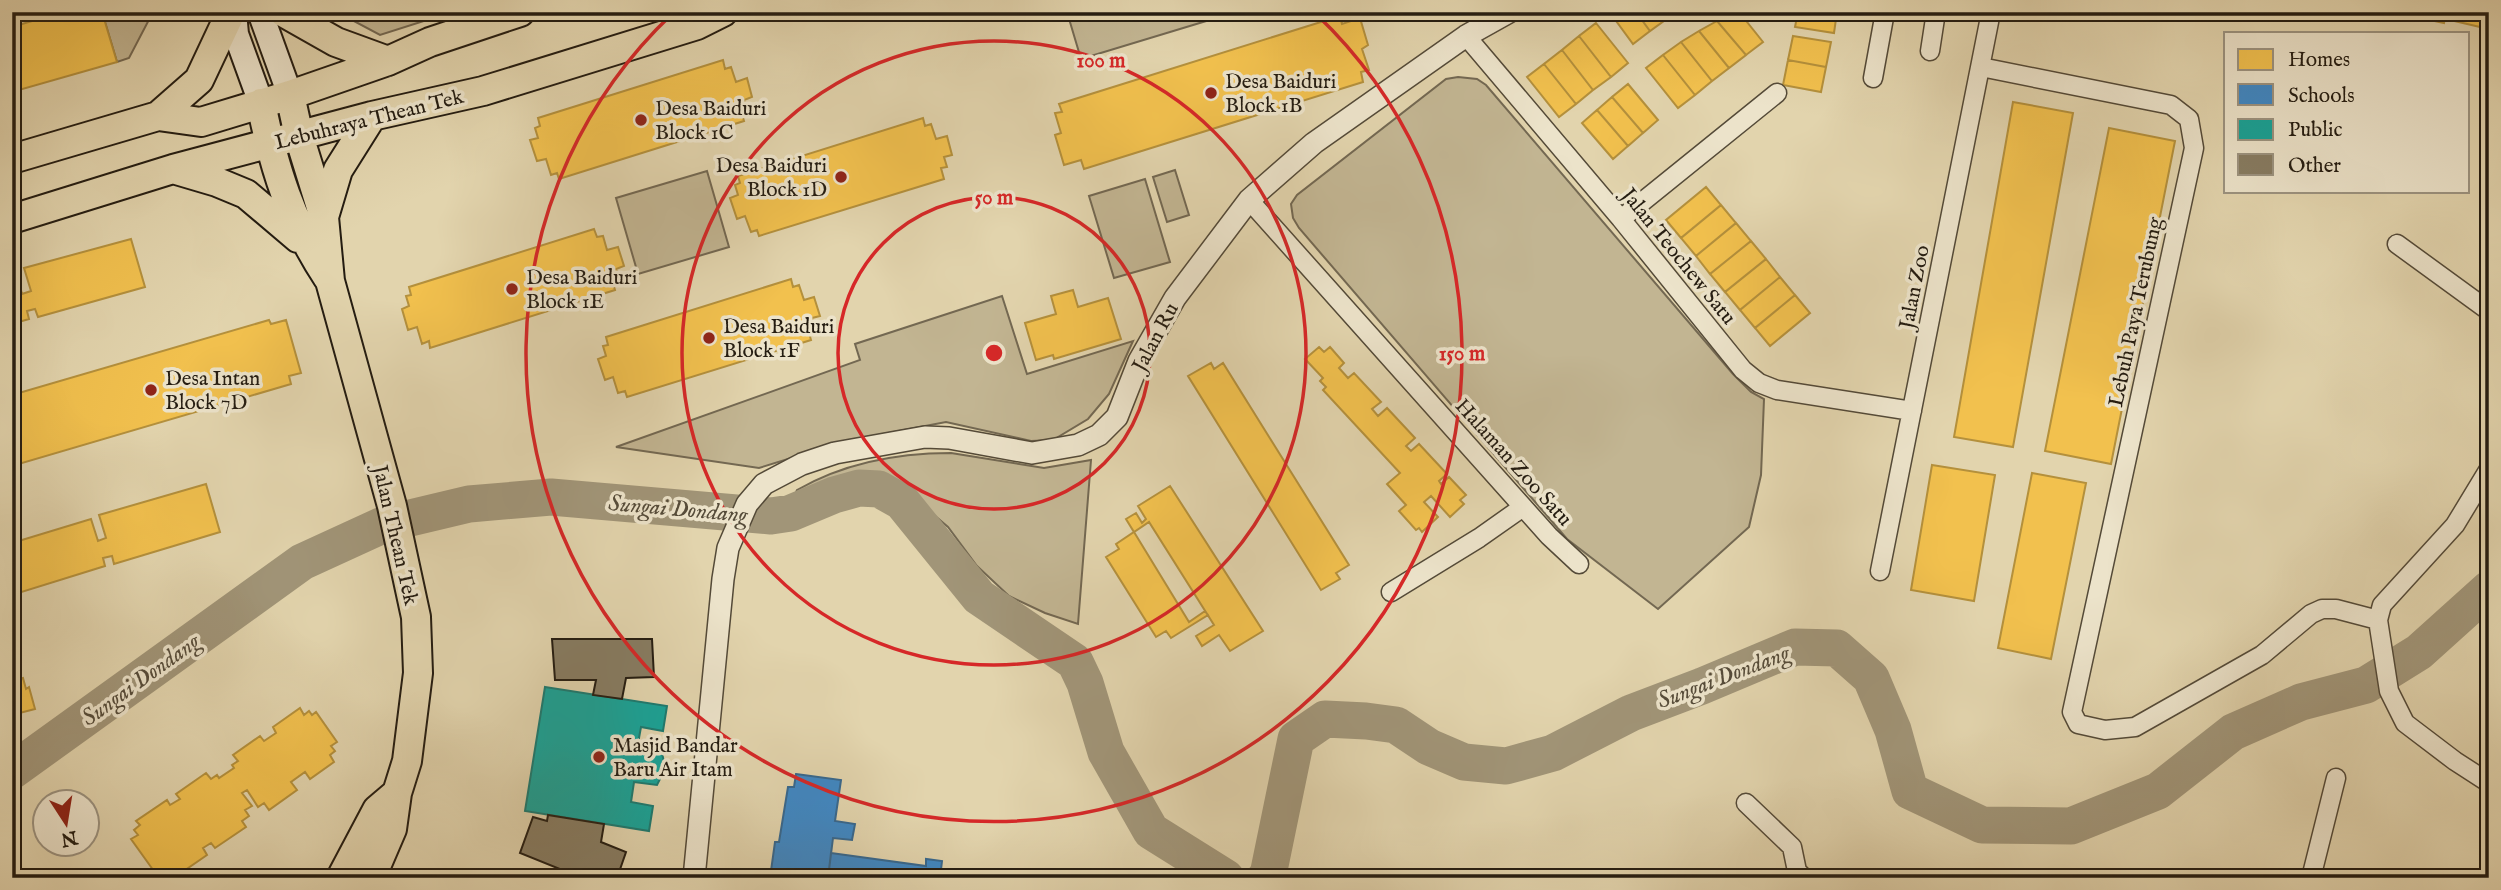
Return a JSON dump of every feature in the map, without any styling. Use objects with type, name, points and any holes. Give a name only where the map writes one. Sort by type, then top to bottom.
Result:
[{"type":"main road","points":[[232,12],[236,34],[261,103]]},
{"type":"main road","points":[[158,116],[199,80],[232,12]]},
{"type":"main road","points":[[260,12],[290,95]]},
{"type":"main road","points":[[283,12],[336,42],[388,61]]},
{"type":"main road","name":"Lebuhraya Thean Tek","points":[[12,159],[158,116],[201,122],[290,95],[388,61],[430,42],[520,12]]},
{"type":"main road","name":"Lebuhraya Thean Tek","points":[[12,219],[173,169],[372,116],[483,91],[697,25],[723,12]]},
{"type":"main road","name":"Jalan Thean Tek","points":[[290,95],[299,136],[324,217],[330,281],[392,506],[416,617],[418,673],[407,761],[397,793],[392,829],[371,878]]},
{"type":"main road","name":"Jalan Thean Tek","points":[[261,103],[269,144],[291,214],[307,247],[330,281]]},
{"type":"main road","points":[[324,217],[338,170],[372,116]]},
{"type":"main road","points":[[173,169],[246,194],[307,247]]},
{"type":"main road","name":"Jalan Thean Tek","points":[[341,878],[377,810],[397,793]]},
{"type":"street","name":"Jalan Ru","points":[[694,878],[721,592],[728,548],[747,504],[764,484],[778,475],[835,453],[925,437],[948,438],[1032,453],[1078,445],[1099,435],[1117,417],[1139,361],[1175,299],[1249,200],[1314,143],[1466,36],[1509,12]]},
{"type":"street","points":[[1873,78],[1885,12]]},
{"type":"street","points":[[1930,51],[1936,12]]},
{"type":"street","name":"Jalan Zoo","points":[[1880,571],[1991,12]]},
{"type":"street","name":"Jalan Teochew Satu","points":[[1466,36],[1621,219],[1743,370],[1759,383],[1777,390],[1912,411]]},
{"type":"street","name":"Lebuh Paya Terubung","points":[[1981,67],[2171,105],[2189,119],[2192,138],[2193,148],[2072,712],[2078,724],[2105,730],[2135,727],[2262,655],[2311,614],[2322,609],[2378,620]]},
{"type":"street","points":[[1621,219],[1777,93]]},
{"type":"street","name":"Halaman Zoo Satu","points":[[1249,200],[1549,536],[1579,564]]},
{"type":"street","points":[[2397,244],[2489,310]]},
{"type":"street","points":[[2489,469],[2455,525],[2382,605],[2378,620],[2389,691],[2404,723],[2489,783]]},
{"type":"street","points":[[1391,592],[1479,538],[1523,507]]},
{"type":"street","points":[[2311,878],[2336,778]]},
{"type":"street","points":[[1746,803],[1791,847],[1797,872],[1804,878]]},
{"type":"shaded area","points":[[102,12],[153,12],[129,58],[117,62]]},
{"type":"shaded area","points":[[337,12],[452,12],[380,35]]},
{"type":"shaded area","points":[[1067,12],[1236,12],[1081,59]]},
{"type":"shaded area","points":[[1446,79],[1477,79],[1486,85],[1733,374],[1751,392],[1764,399],[1761,475],[1749,527],[1658,609],[1567,539],[1293,218],[1291,204],[1297,195]]},
{"type":"shaded area","points":[[1175,170],[1189,215],[1167,222],[1153,177]]},
{"type":"shaded area","points":[[707,171],[729,247],[638,274],[616,198]]},
{"type":"shaded area","points":[[1145,179],[1170,262],[1114,278],[1089,196]]},
{"type":"shaded area","points":[[1002,296],[1027,374],[1133,341],[1109,394],[1088,419],[1053,440],[1031,441],[946,422],[846,441],[759,468],[616,447],[860,360],[855,344]]},
{"type":"shaded area","points":[[951,453],[1044,468],[1091,460],[1078,624],[1045,613],[1009,596],[977,566],[948,527],[894,481],[876,475],[836,487],[789,509],[797,490],[852,466],[911,455]]},
{"type":"building: Homes","points":[[62,12],[102,12],[117,62],[12,92],[12,27]]},
{"type":"building: Homes","points":[[1636,12],[1650,31],[1633,44],[1611,14]]},
{"type":"building: Homes","points":[[1636,12],[1663,12],[1668,18],[1650,31]]},
{"type":"building: Homes","points":[[1739,12],[1763,42],[1746,55],[1717,21]]},
{"type":"building: Homes","points":[[1798,12],[1837,12],[1834,33],[1795,27]]},
{"type":"building: Homes","points":[[2426,12],[2446,12],[2444,23],[2425,19]]},
{"type":"building: Homes","points":[[2452,12],[2483,12],[2480,27],[2450,20]]},
{"type":"building: Homes","name":"Desa Baiduri Block 1B","points":[[1340,16],[1342,24],[1360,18],[1368,45],[1362,49],[1369,70],[1361,72],[1363,82],[1084,169],[1081,160],[1064,165],[1055,135],[1061,133],[1055,113],[1062,112],[1059,104]]},
{"type":"building: Homes","points":[[1717,21],[1746,55],[1729,68],[1699,31]]},
{"type":"building: Homes","points":[[1596,23],[1628,63],[1611,77],[1579,36]]},
{"type":"building: Homes","points":[[1699,31],[1729,68],[1712,81],[1681,42]]},
{"type":"building: Homes","points":[[1579,36],[1611,77],[1593,90],[1562,50]]},
{"type":"building: Homes","points":[[1793,36],[1831,42],[1826,67],[1788,60]]},
{"type":"building: Homes","points":[[1681,42],[1712,81],[1695,95],[1663,55]]},
{"type":"building: Homes","points":[[1562,50],[1593,90],[1576,104],[1544,64]]},
{"type":"building: Homes","points":[[1663,55],[1695,95],[1678,108],[1646,68]]},
{"type":"building: Homes","name":"Desa Baiduri Block 1C","points":[[723,60],[725,69],[731,67],[736,82],[747,78],[752,97],[744,100],[747,109],[741,111],[744,121],[559,179],[557,173],[551,175],[546,159],[537,161],[530,140],[538,138],[535,128],[540,126],[538,118]]},
{"type":"building: Homes","points":[[1788,60],[1826,67],[1821,92],[1783,85]]},
{"type":"building: Homes","points":[[1544,64],[1576,104],[1559,117],[1527,77]]},
{"type":"building: Homes","points":[[1628,84],[1658,120],[1643,133],[1612,97]]},
{"type":"building: Homes","points":[[1612,97],[1643,133],[1628,146],[1597,110]]},
{"type":"building: Homes","points":[[2013,102],[2073,113],[2013,447],[1954,437]]},
{"type":"building: Homes","points":[[1597,110],[1628,146],[1613,159],[1582,123]]},
{"type":"building: Homes","name":"Desa Baiduri Block 1D","points":[[923,118],[925,126],[931,124],[936,139],[947,136],[952,155],[944,157],[947,167],[941,168],[944,179],[759,236],[757,230],[751,232],[745,216],[737,219],[730,198],[738,195],[735,185],[740,183],[738,176]]},
{"type":"building: Homes","points":[[2109,128],[2175,141],[2111,464],[2045,451]]},
{"type":"building: Homes","points":[[1706,187],[1721,205],[1681,238],[1666,220]]},
{"type":"building: Homes","points":[[1721,205],[1736,223],[1696,256],[1681,238]]},
{"type":"building: Homes","points":[[1736,223],[1751,241],[1710,274],[1696,256]]},
{"type":"building: Homes","name":"Desa Baiduri Block 1E","points":[[594,229],[597,237],[603,236],[607,250],[618,247],[624,266],[616,269],[619,278],[612,280],[615,290],[430,348],[429,341],[422,344],[417,327],[408,330],[402,309],[409,306],[406,296],[411,295],[409,287]]},
{"type":"building: Homes","points":[[131,239],[145,287],[38,317],[35,309],[27,311],[29,319],[12,324],[12,272],[16,271],[22,294],[31,291],[24,268]]},
{"type":"building: Homes","points":[[1751,241],[1766,259],[1725,292],[1710,274]]},
{"type":"building: Homes","points":[[1766,259],[1780,277],[1740,310],[1725,292]]},
{"type":"building: Homes","points":[[1780,277],[1795,295],[1755,328],[1740,310]]},
{"type":"building: Homes","name":"Desa Baiduri Block 1F","points":[[791,279],[793,287],[799,285],[804,300],[814,297],[820,316],[812,318],[815,328],[808,329],[811,340],[627,397],[625,391],[618,393],[613,377],[605,380],[598,359],[606,356],[603,346],[608,345],[606,337]]},
{"type":"building: Homes","points":[[1073,290],[1078,307],[1108,298],[1121,339],[1054,359],[1053,355],[1036,360],[1025,323],[1056,314],[1051,296]]},
{"type":"building: Homes","points":[[1795,295],[1810,313],[1770,346],[1755,328]]},
{"type":"building: Homes","name":"Desa Intan Block 7D","points":[[269,320],[271,324],[286,320],[301,373],[289,376],[291,384],[12,466],[12,395]]},
{"type":"building: Homes","points":[[1319,347],[1324,352],[1330,347],[1344,363],[1339,368],[1348,378],[1354,373],[1381,402],[1372,409],[1378,416],[1387,408],[1415,438],[1406,446],[1411,451],[1419,444],[1447,474],[1439,481],[1441,484],[1449,477],[1466,495],[1460,500],[1464,504],[1450,517],[1431,496],[1424,502],[1438,517],[1422,532],[1419,528],[1416,530],[1399,511],[1406,505],[1387,484],[1400,473],[1323,390],[1326,387],[1320,381],[1323,378],[1305,359]]},
{"type":"building: Homes","points":[[1211,363],[1214,369],[1223,363],[1349,565],[1336,573],[1340,579],[1321,590],[1188,376]]},
{"type":"building: Homes","points":[[1932,465],[1995,475],[1974,601],[1911,590]]},
{"type":"building: Homes","points":[[2032,473],[2086,483],[2051,659],[1998,648]]},
{"type":"building: Homes","points":[[206,484],[220,532],[114,564],[112,556],[103,558],[105,566],[12,595],[12,543],[91,519],[98,541],[106,538],[99,515]]},
{"type":"building: Homes","points":[[1170,486],[1263,631],[1230,651],[1219,635],[1202,646],[1196,636],[1214,625],[1149,522],[1134,532],[1126,519],[1136,513],[1142,523],[1146,519],[1138,506]]},
{"type":"building: Homes","points":[[1134,532],[1189,622],[1205,611],[1208,615],[1171,638],[1166,631],[1156,637],[1106,557],[1119,549],[1116,544]]},
{"type":"building: Homes","points":[[23,678],[26,689],[29,687],[35,709],[12,715],[12,681]]},
{"type":"building: Homes","points":[[300,708],[304,715],[309,711],[312,715],[316,712],[337,742],[331,746],[335,751],[330,755],[334,762],[310,779],[305,772],[291,782],[297,790],[269,810],[264,803],[258,807],[247,790],[242,793],[252,806],[245,810],[249,816],[242,821],[246,827],[215,848],[211,843],[203,848],[207,855],[175,877],[171,870],[164,874],[162,870],[156,874],[131,839],[138,835],[134,830],[140,825],[136,821],[167,800],[170,805],[180,799],[176,794],[206,773],[211,779],[217,775],[219,778],[234,768],[232,765],[238,761],[233,755],[260,736],[264,741],[276,733],[273,727]]},
{"type":"building: Schools","points":[[796,774],[841,780],[835,821],[855,824],[852,840],[833,838],[828,878],[770,878],[788,787],[794,787]]},
{"type":"building: Schools","points":[[831,853],[926,866],[926,859],[942,861],[940,878],[828,878]]},
{"type":"building: Public","name":"Masjid Bandar Baru Air Itam","points":[[545,687],[667,706],[663,731],[641,727],[637,749],[662,753],[664,762],[664,771],[657,785],[634,782],[631,802],[653,806],[649,831],[525,811]]},
{"type":"building: Other","points":[[552,639],[652,639],[654,677],[626,678],[622,699],[593,695],[596,680],[555,680]]},
{"type":"building: Other","points":[[548,815],[604,824],[601,842],[626,852],[617,878],[582,878],[520,853],[533,817],[547,821]]},
{"type":"waterway","name":"Sungai Dondang","points":[[12,771],[302,562],[385,524],[469,504],[551,497],[771,516],[791,513],[859,488],[879,489],[902,502],[979,597],[1075,662],[1085,683],[1106,752],[1151,831],[1226,878]]},
{"type":"waterway","name":"Sungai Dondang","points":[[1265,878],[1268,875],[1296,739],[1325,719],[1396,725],[1429,747],[1464,762],[1506,766],[1553,753],[1631,713],[1795,647],[1837,648],[1871,678],[1893,730],[1910,791],[1982,825],[2071,826],[2158,791],[2233,732],[2301,702],[2366,685],[2419,652],[2489,589]]},
{"type":"place","name":"Desa Baiduri Block 1B","points":[[1211,93]]},
{"type":"place","name":"Desa Baiduri Block 1C","points":[[641,120]]},
{"type":"place","name":"Desa Baiduri Block 1D","points":[[841,177]]},
{"type":"place","name":"Desa Baiduri Block 1E","points":[[512,289]]},
{"type":"place","name":"Desa Baiduri Block 1F","points":[[709,338]]},
{"type":"place","name":"Desa Intan Block 7D","points":[[151,390]]},
{"type":"place","name":"Masjid Bandar Baru Air Itam","points":[[599,757]]}]
